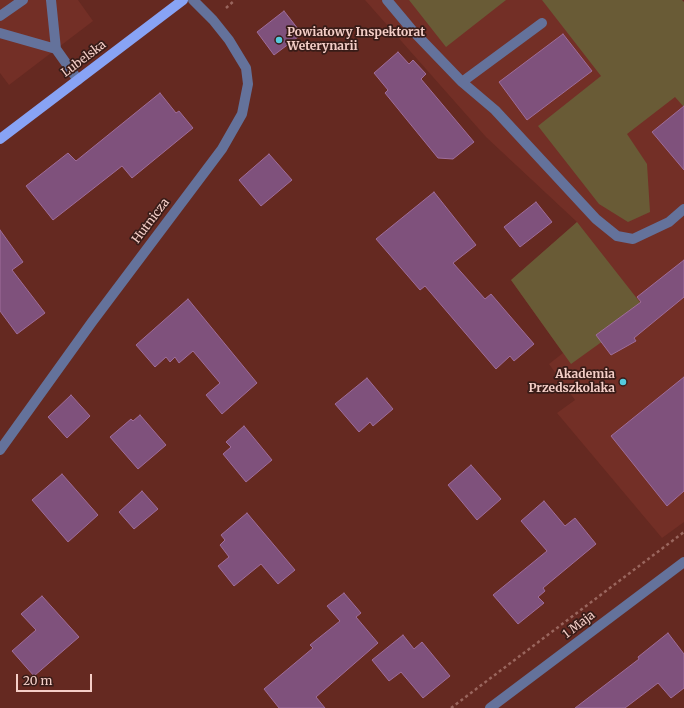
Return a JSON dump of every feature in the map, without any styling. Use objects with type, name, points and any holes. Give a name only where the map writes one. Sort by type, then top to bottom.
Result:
[{"type":"main road","name":"Lubelska","points":[[0,139],[183,0]]},
{"type":"street","points":[[0,16],[23,0]]},
{"type":"street","points":[[51,0],[56,49],[78,80]]},
{"type":"street","name":"Hutnicza","points":[[0,450],[222,149],[242,114],[248,84],[246,68],[229,40],[213,20],[193,0]]},
{"type":"street","points":[[387,0],[412,30],[462,82],[495,110],[596,219],[617,236],[633,239],[669,222],[684,209]]},
{"type":"street","points":[[462,82],[542,23]]},
{"type":"street","points":[[0,33],[56,49]]},
{"type":"street","name":"1 Maja","points":[[490,708],[684,562]]},
{"type":"path","points":[[221,12],[235,0]]},
{"type":"path","points":[[451,708],[684,532]]},
{"type":"shaded area","points":[[0,0],[78,0],[93,21],[9,85],[0,73]]},
{"type":"shaded area","points":[[365,0],[682,0],[684,2],[684,522],[662,538],[557,413],[575,400],[549,364],[563,353],[511,280],[577,222],[486,137]]},
{"type":"shaded area","points":[[409,0],[506,0],[446,47]]},
{"type":"shaded area","points":[[542,0],[682,0],[684,2],[684,107],[675,97],[627,134],[647,164],[650,212],[628,222],[599,204],[538,126],[601,76]]},
{"type":"shaded area","points":[[577,222],[646,310],[571,364],[511,280]]},
{"type":"building","name":"Powiatowy Inspektorat Weterynarii","points":[[284,11],[302,34],[274,55],[257,32]]},
{"type":"building","points":[[563,34],[592,71],[527,120],[499,82]]},
{"type":"building","points":[[398,52],[409,64],[413,60],[426,74],[421,79],[474,142],[453,159],[438,158],[385,93],[388,90],[374,73]]},
{"type":"building","points":[[160,93],[176,113],[179,111],[193,128],[132,178],[122,166],[53,220],[26,186],[68,153],[76,161]]},
{"type":"building","points":[[684,106],[684,170],[652,132]]},
{"type":"building","points":[[269,154],[292,180],[261,206],[239,180]]},
{"type":"building","points":[[434,192],[476,245],[453,263],[485,299],[491,294],[534,344],[514,361],[510,356],[496,369],[425,286],[420,290],[376,239]]},
{"type":"building","points":[[536,202],[552,222],[520,247],[504,227]]},
{"type":"building","points":[[0,230],[23,262],[12,270],[45,313],[17,334],[0,311]]},
{"type":"building","points":[[684,260],[684,297],[634,338],[636,341],[611,355],[596,335],[641,302],[637,297]]},
{"type":"building","points":[[188,299],[257,383],[222,414],[206,395],[220,383],[193,351],[179,363],[175,357],[170,362],[166,357],[155,367],[136,345]]},
{"type":"building","points":[[684,377],[684,491],[667,506],[611,436]]},
{"type":"building","points":[[367,378],[393,409],[373,426],[370,422],[359,432],[335,404]]},
{"type":"building","points":[[71,395],[90,416],[67,438],[48,417]]},
{"type":"building","points":[[140,415],[166,445],[138,469],[110,437],[131,419],[133,421]]},
{"type":"building","points":[[244,426],[272,460],[246,482],[223,454],[231,447],[226,442]]},
{"type":"building","points":[[471,465],[501,499],[477,520],[448,485]]},
{"type":"building","points":[[62,474],[98,515],[68,542],[32,500]]},
{"type":"building","points":[[142,491],[158,509],[134,529],[119,512]]},
{"type":"building","points":[[544,501],[565,526],[575,518],[596,544],[543,588],[545,591],[538,597],[544,603],[518,624],[493,595],[547,551],[521,521]]},
{"type":"building","points":[[247,513],[295,570],[278,584],[261,564],[234,586],[218,566],[229,557],[220,545],[225,540],[221,535]]},
{"type":"building","points":[[344,593],[361,613],[356,617],[378,643],[316,697],[325,708],[279,708],[264,689],[313,648],[310,645],[340,621],[327,606]]},
{"type":"building","points":[[42,596],[79,637],[34,676],[12,651],[36,630],[21,614]]},
{"type":"building","points":[[668,633],[684,654],[684,688],[671,698],[658,683],[625,708],[575,708],[639,659],[638,657]]},
{"type":"building","points":[[403,635],[414,649],[422,642],[450,676],[423,698],[401,672],[389,681],[372,660]]},
{"type":"place","name":"Powiatowy Inspektorat Weterynarii","points":[[279,40]]},
{"type":"place","name":"Akademia Przedszkolaka","points":[[623,382]]}]
